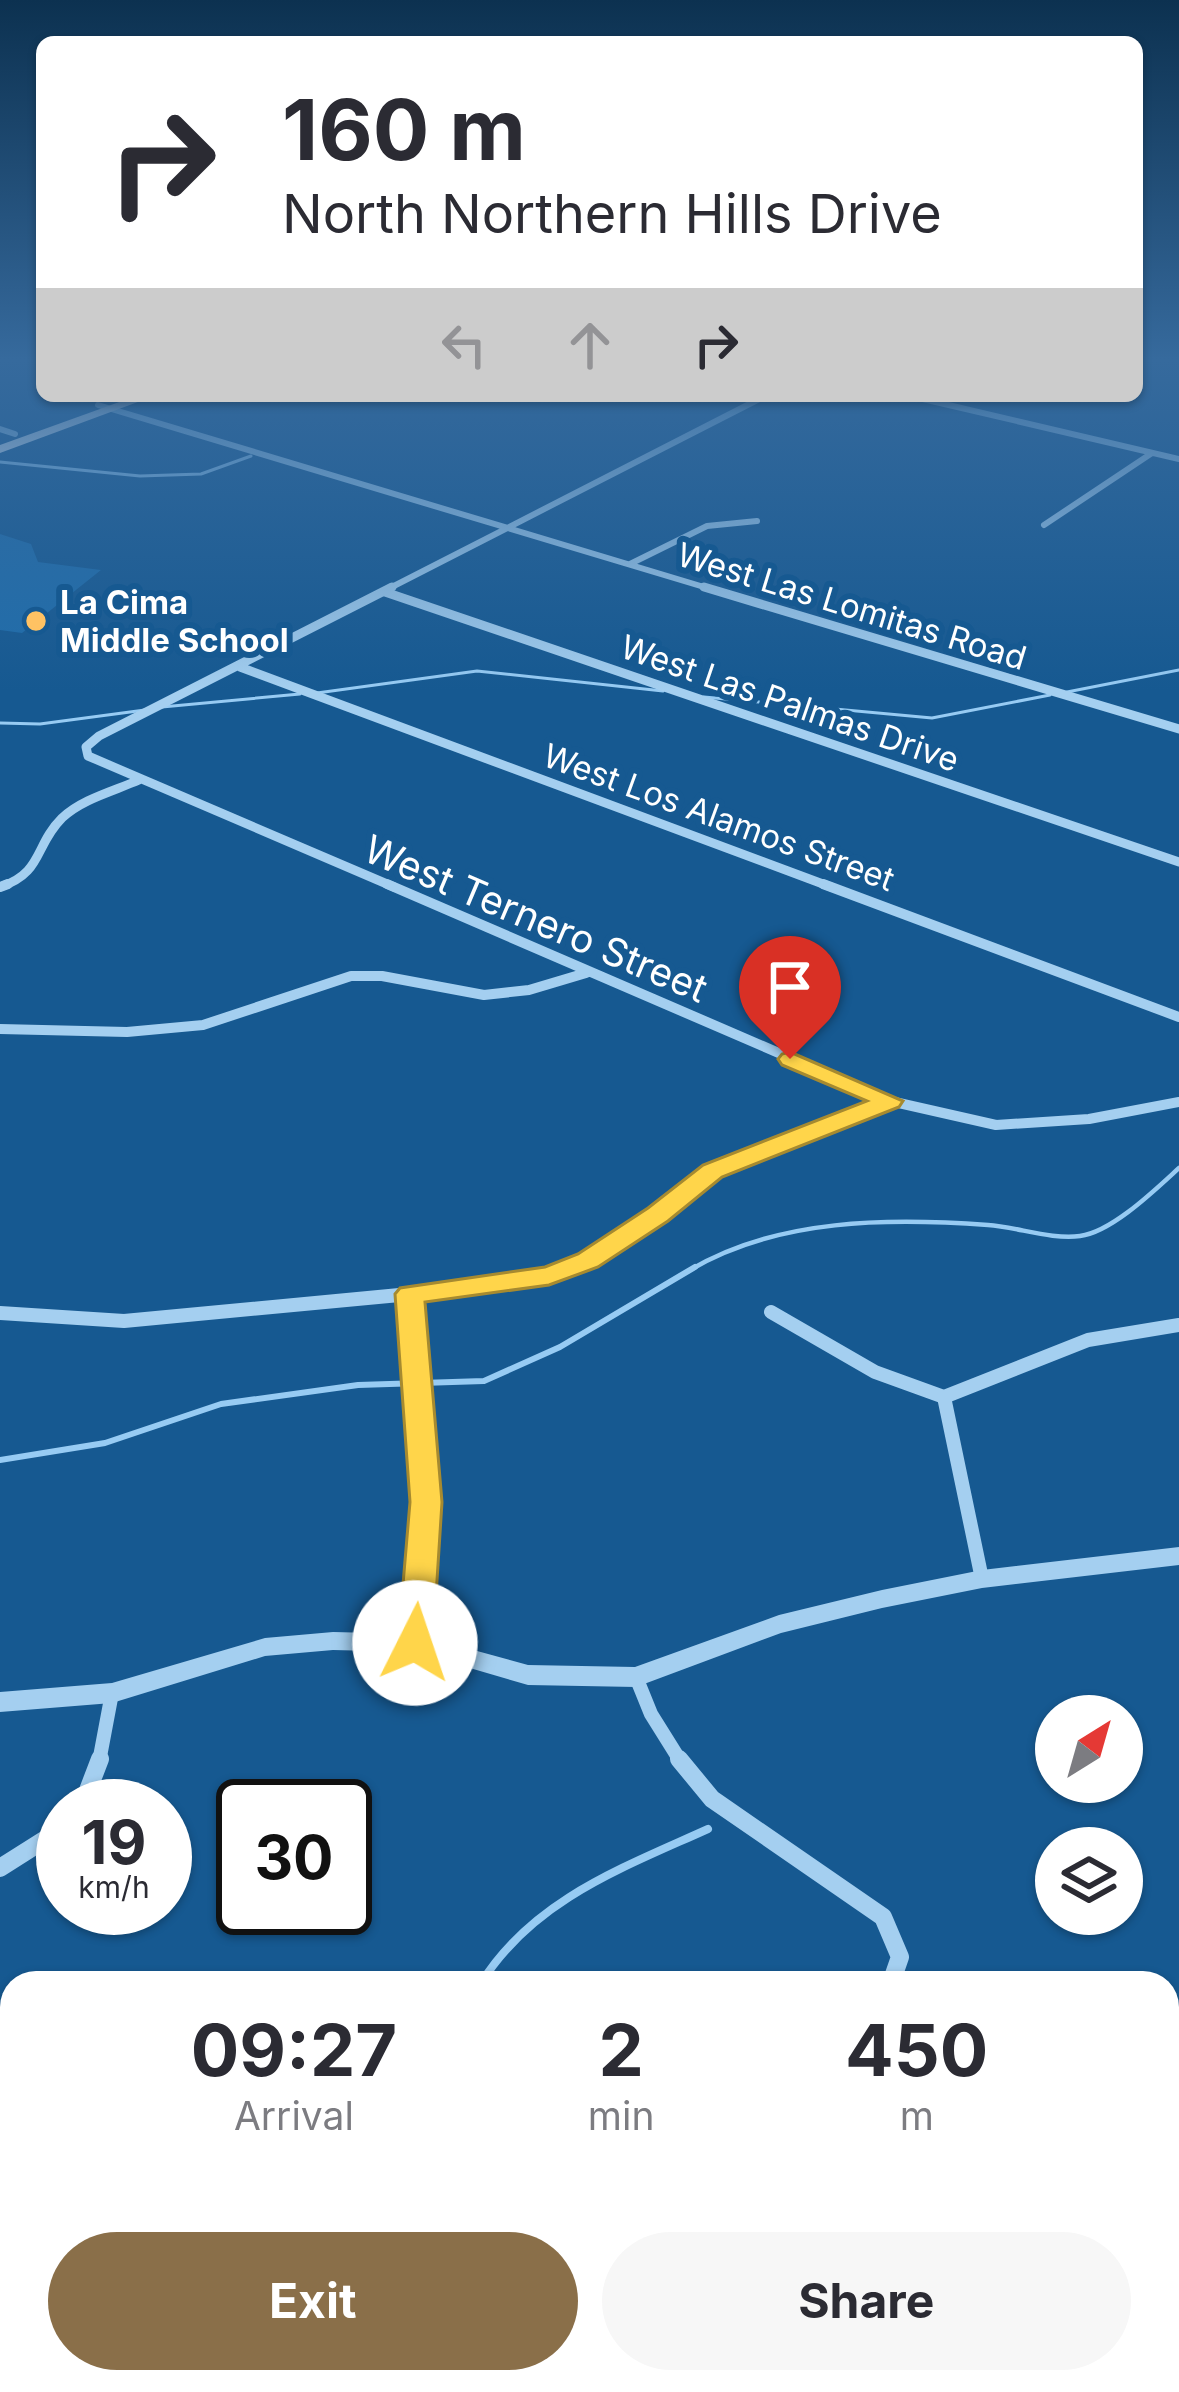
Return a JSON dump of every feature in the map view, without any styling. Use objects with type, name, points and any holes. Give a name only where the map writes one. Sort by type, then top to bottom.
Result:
[{"type":"street","name":"West Las Lomitas Road","points":[[306,468],[1179,729]]},
{"type":"street","points":[[240,667],[624,468]]},
{"type":"street","points":[[1044,525],[1130,468]]},
{"type":"street","points":[[629,565],[714,524],[757,521]]},
{"type":"street","name":"West Las Palmas Drive","points":[[385,592],[1179,862]]},
{"type":"street","name":"West Ternero Street","points":[[240,667],[99,736],[86,747],[88,756],[890,1101],[996,1125],[1089,1119],[1179,1102]]},
{"type":"street","name":"West Los Alamos Street","points":[[240,667],[1179,1017]]},
{"type":"street","points":[[0,887],[22,882],[64,815],[140,780]]},
{"type":"street","points":[[0,1029],[68,1033],[203,1025],[252,1011],[308,986],[352,976],[392,975],[470,994],[532,991],[586,973]]},
{"type":"street","points":[[0,1313],[124,1322],[549,1276],[588,1260],[712,1171],[890,1101]]},
{"type":"street","points":[[410,1294],[426,1502],[415,1643]]},
{"type":"street","points":[[771,1312],[874,1372],[944,1396],[1096,1337],[1135,1326],[1179,1325]]},
{"type":"street","points":[[944,1396],[982,1579]]},
{"type":"street","points":[[0,1702],[112,1693],[265,1647],[333,1641],[415,1643],[528,1675],[636,1677],[779,1624],[982,1579],[1179,1556]]},
{"type":"street","points":[[636,1677],[671,1746],[712,1799],[883,1918],[900,1957],[895,1971]]},
{"type":"street","points":[[92,1779],[112,1693]]},
{"type":"street","points":[[0,1868],[36,1845]]},
{"type":"shaded area","points":[[0,534],[31,544],[38,562],[101,570],[22,633],[0,630]]},
{"type":"waterway","points":[[56,468],[140,476],[201,474],[219,468]]},
{"type":"waterway","points":[[1067,692],[1179,670]]},
{"type":"waterway","points":[[317,693],[477,671],[663,691]]},
{"type":"waterway","points":[[162,707],[300,694]]},
{"type":"waterway","points":[[704,697],[932,718],[1050,695]]},
{"type":"waterway","points":[[0,723],[40,724],[145,710]]},
{"type":"waterway","points":[[690,1270],[760,1240],[835,1225],[950,1223],[1080,1236],[1119,1218],[1179,1168]]},
{"type":"waterway","points":[[0,1460],[105,1443],[221,1404],[358,1385],[484,1381],[560,1347],[695,1267]]},
{"type":"waterway","points":[[490,1971],[526,1929],[553,1908],[612,1873],[708,1829]]},
{"type":"place","name":"La Cima Middle School","points":[[36,621]]},
{"type":"route","points":[[415,1643],[426,1502],[410,1294],[549,1276],[627,1237],[712,1171],[890,1101],[790,1059]]}]
